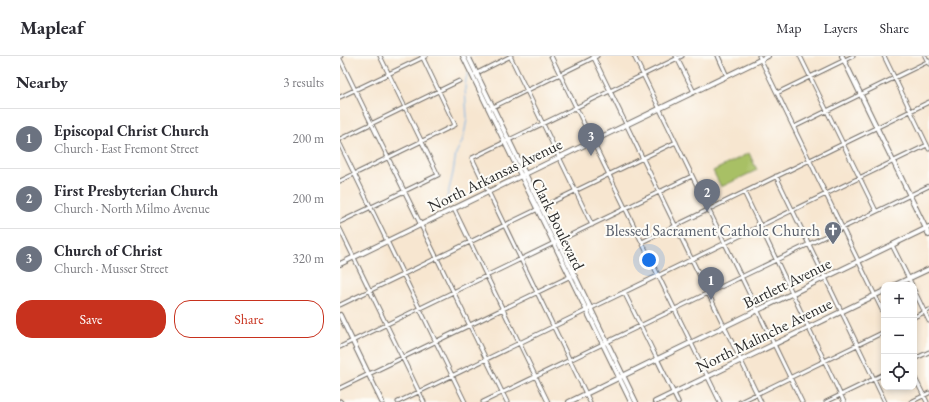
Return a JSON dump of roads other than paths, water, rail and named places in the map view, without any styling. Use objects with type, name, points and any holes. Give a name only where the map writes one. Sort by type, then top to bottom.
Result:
[{"type":"main road","name":"Clark Boulevard","points":[[463,56],[474,74],[524,175],[621,376],[632,402]]},
{"type":"main road","name":"Clark Boulevard","points":[[468,56],[474,74]]},
{"type":"main road","name":"North Arkansas Avenue","points":[[340,264],[727,76],[760,58],[768,56]]},
{"type":"main road","points":[[843,58],[927,228],[929,235]]},
{"type":"main road","name":"Bartlett Avenue","points":[[569,402],[927,228]]},
{"type":"main road","points":[[902,282],[929,268]]},
{"type":"main road","name":"North Malinche Avenue","points":[[654,402],[881,292]]},
{"type":"main road","points":[[340,315],[382,402]]},
{"type":"main road","name":"Clark Boulevard","points":[[621,376],[636,402]]},
{"type":"street","points":[[340,222],[438,175],[380,56]]},
{"type":"street","points":[[340,97],[423,56],[455,125],[340,181]]},
{"type":"street","points":[[474,74],[510,56],[592,225]]},
{"type":"street","points":[[551,56],[720,402]]},
{"type":"street","points":[[491,108],[595,56],[610,91],[761,402]]},
{"type":"street","points":[[634,56],[802,402]]},
{"type":"street","points":[[590,402],[472,158],[644,75],[676,57],[682,56]]},
{"type":"street","points":[[718,56],[727,76]]},
{"type":"street","points":[[800,56],[876,211]]},
{"type":"street","points":[[777,93],[810,77],[843,58],[853,56]]},
{"type":"street","points":[[884,56],[929,149]]},
{"type":"street","points":[[794,127],[894,77],[929,62],[925,56]]},
{"type":"street","points":[[340,57],[506,402]]},
{"type":"street","points":[[676,57],[694,92]]},
{"type":"street","points":[[760,58],[881,308]]},
{"type":"street","points":[[340,139],[459,81]]},
{"type":"street","points":[[642,242],[929,102]]},
{"type":"street","points":[[340,305],[676,142]]},
{"type":"street","points":[[340,144],[465,402]]},
{"type":"street","points":[[398,402],[927,145]]},
{"type":"street","points":[[340,347],[692,176]]},
{"type":"street","points":[[776,176],[885,402]]},
{"type":"street","points":[[483,402],[929,186]]},
{"type":"street","points":[[744,192],[844,402]]},
{"type":"street","points":[[454,209],[548,402]]},
{"type":"street","points":[[340,229],[424,402]]},
{"type":"street","points":[[892,245],[910,282]]},
{"type":"street","points":[[340,388],[572,276]]},
{"type":"street","points":[[624,292],[678,402]]},
{"type":"street","points":[[917,296],[929,321]]},
{"type":"street","points":[[917,316],[929,310]]},
{"type":"street","points":[[740,402],[881,334]]},
{"type":"street","points":[[917,358],[929,352]]},
{"type":"street","points":[[826,402],[881,376]]},
{"type":"street","points":[[917,382],[927,402]]},
{"type":"street","points":[[911,402],[929,393]]},
{"type":"waterway","points":[[444,210],[456,153],[462,142],[465,130],[467,118],[465,88],[468,73]]},
{"type":"place","name":"Church of Christ","points":[[591,156]]},
{"type":"place","name":"First Presbyterian Church","points":[[707,212]]},
{"type":"place","name":"Blessed Sacrament Catholc Church","points":[[833,245]]},
{"type":"place","name":"Episcopal Christ Church","points":[[711,300]]}]
